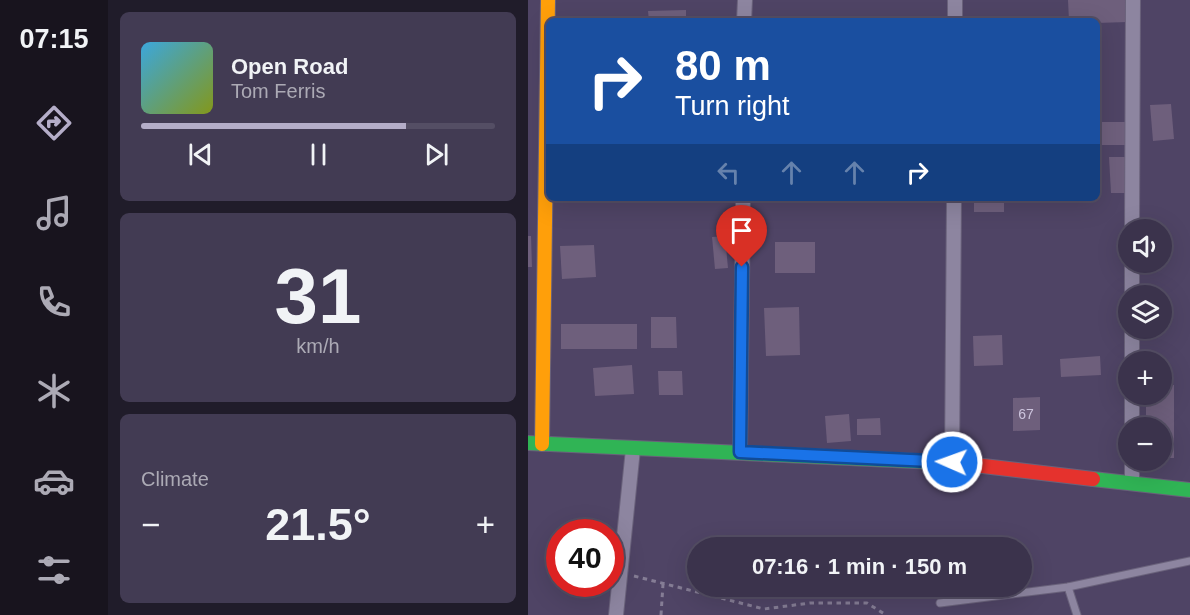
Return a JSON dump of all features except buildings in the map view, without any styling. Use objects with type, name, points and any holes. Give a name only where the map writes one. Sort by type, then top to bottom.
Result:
[{"type":"street","points":[[547,18],[548,0]]},
{"type":"street","points":[[744,18],[745,0]]},
{"type":"street","points":[[955,0],[955,18]]},
{"type":"street","points":[[1132,219],[1133,0]]},
{"type":"street","points":[[546,68],[535,444],[952,462],[1190,490]]},
{"type":"street","points":[[740,452],[742,201]]},
{"type":"street","points":[[952,462],[954,201]]},
{"type":"street","points":[[624,534],[633,449]]},
{"type":"street","points":[[1132,471],[1132,483]]},
{"type":"street","points":[[616,615],[618,597]]},
{"type":"lane","points":[[939,603],[1068,587],[1190,561]]},
{"type":"lane","points":[[1068,587],[1077,615]]},
{"type":"path","points":[[624,573],[764,609],[810,603],[867,603],[886,615]]},
{"type":"path","points":[[661,615],[663,584]]},
{"type":"traffic: fast","points":[[528,443],[958,463]]},
{"type":"traffic: fast","points":[[1093,479],[1190,490]]},
{"type":"traffic: slow","points":[[548,0],[548,18]]},
{"type":"traffic: slow","points":[[542,444],[546,148]]},
{"type":"traffic: jam","points":[[958,463],[1093,479]]},
{"type":"route","points":[[742,267],[740,452],[952,462]]}]
